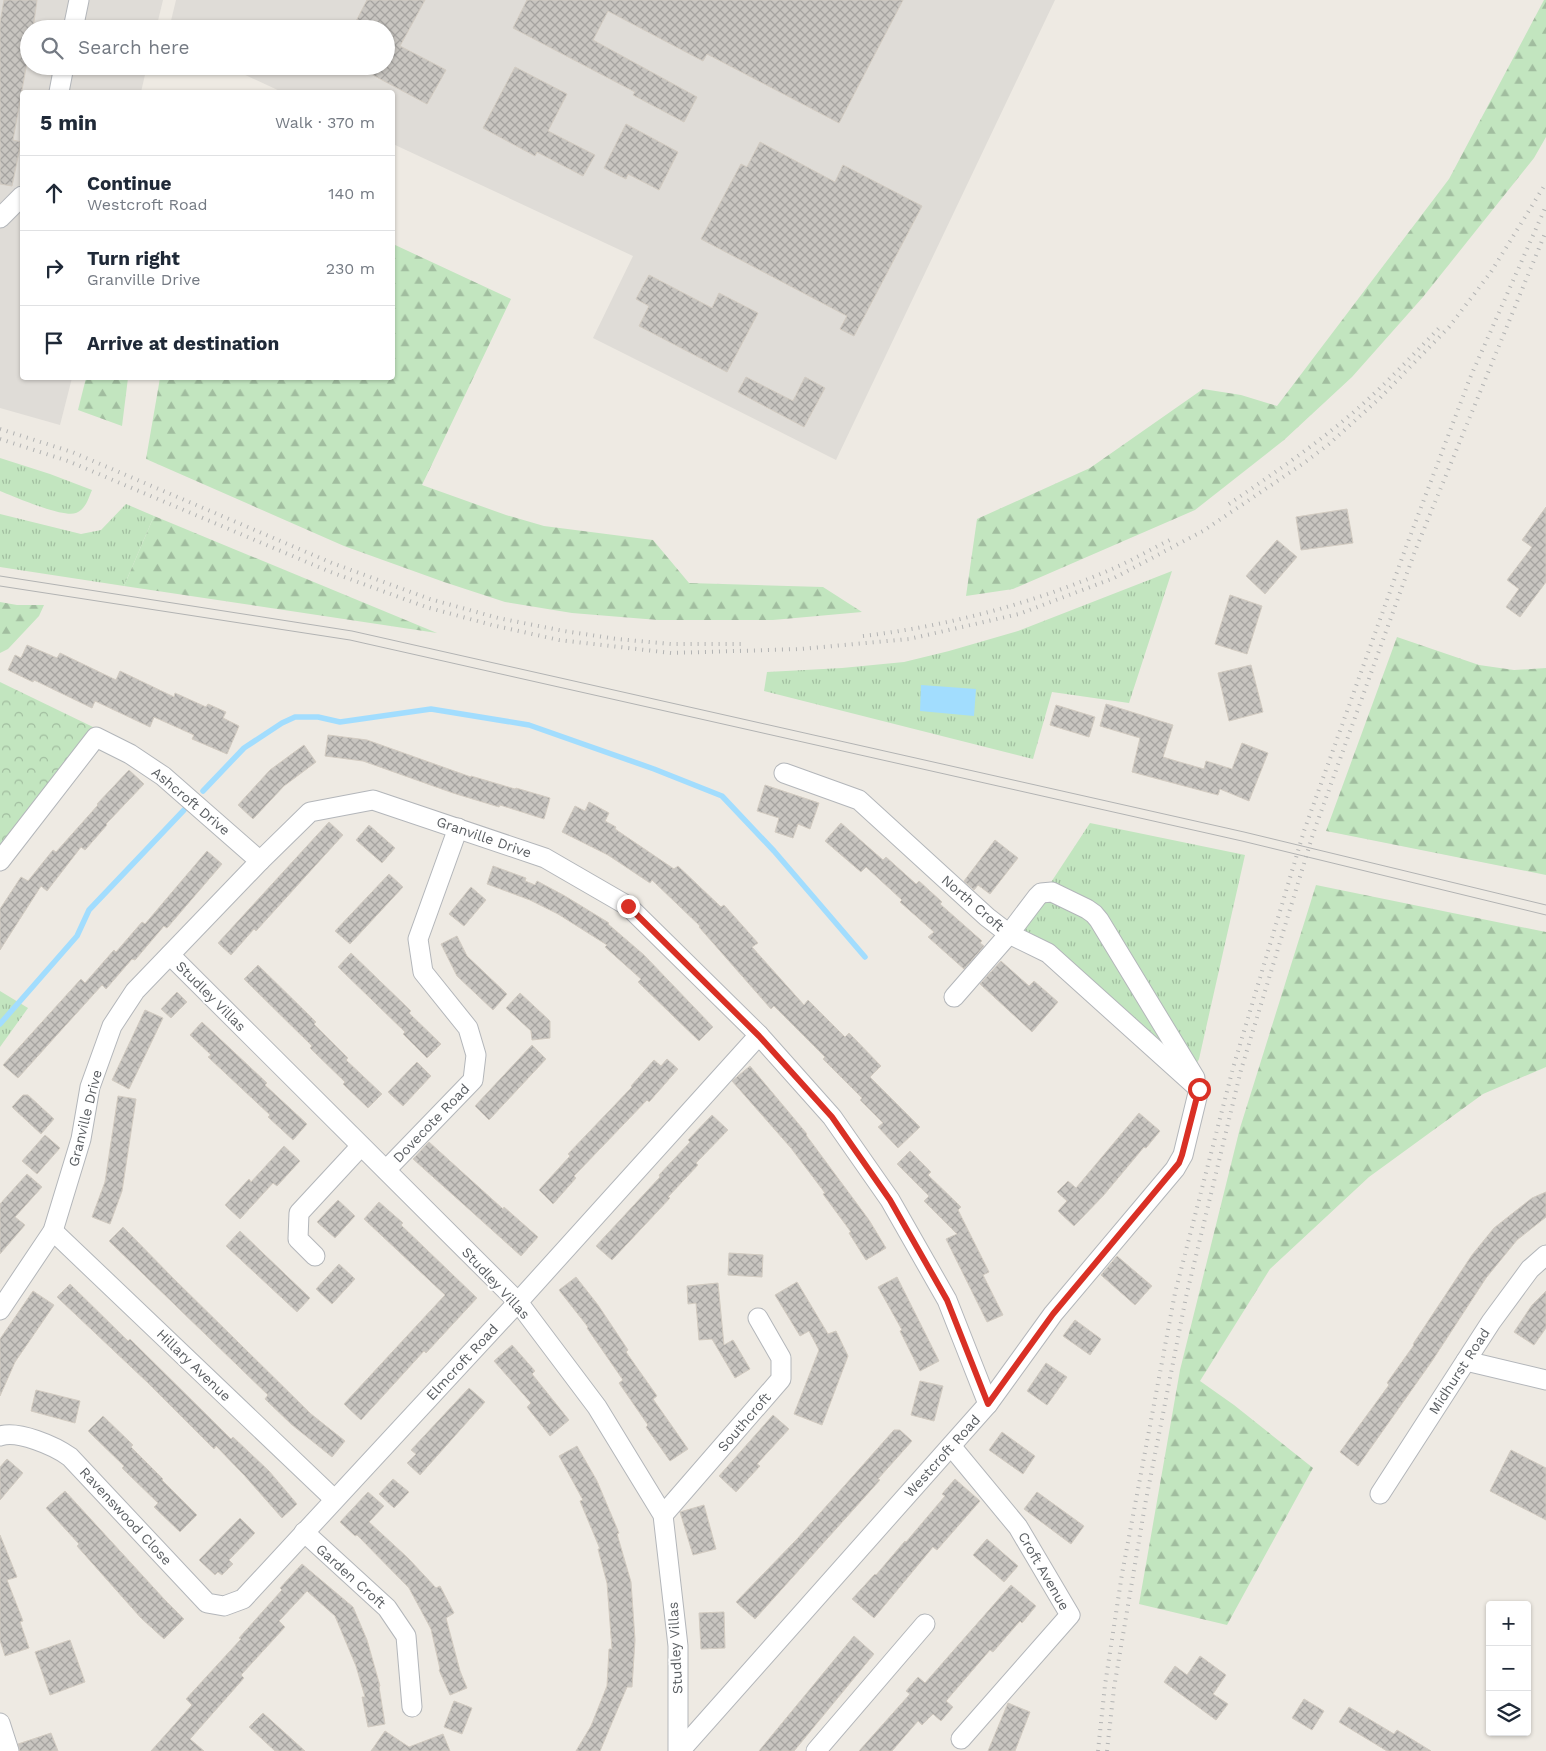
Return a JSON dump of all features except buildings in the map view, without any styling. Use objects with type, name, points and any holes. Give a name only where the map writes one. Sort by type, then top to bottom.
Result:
[{"type":"street","points":[[74,20],[79,0]]},
{"type":"street","points":[[59,90],[62,75]]},
{"type":"street","points":[[0,218],[20,198]]},
{"type":"street","name":"Ashcroft Drive","points":[[0,861],[96,737],[130,754],[163,776],[260,861]]},
{"type":"street","name":"North Croft","points":[[784,773],[859,800],[987,917],[1009,934],[1048,953],[1199,1089]]},
{"type":"street","name":"Granville Drive","points":[[3,1298],[54,1232],[81,1139],[90,1087],[112,1026],[135,991],[310,812],[374,800],[546,858],[628,906],[759,1036],[832,1117],[890,1200],[947,1300],[988,1404]]},
{"type":"street","name":"Dovecote Road","points":[[386,1170],[473,1080],[476,1055],[468,1028],[423,972],[418,940],[458,828]]},
{"type":"street","points":[[954,997],[1009,934],[1037,897],[1041,893],[1052,892],[1094,914],[1193,1074],[1199,1089]]},
{"type":"street","name":"Studley Villas","points":[[170,955],[518,1302],[597,1407],[663,1515],[678,1646],[679,1751]]},
{"type":"street","name":"Elmcroft Road","points":[[243,1598],[518,1302],[759,1036]]},
{"type":"street","name":"Westcroft Road","points":[[679,1751],[988,1404],[1053,1314],[1179,1163],[1199,1089]]},
{"type":"street","points":[[315,1256],[298,1239],[299,1213],[361,1146]]},
{"type":"street","name":"Hillary Avenue","points":[[54,1232],[334,1499]]},
{"type":"street","name":"Midhurst Road","points":[[1380,1494],[1514,1290],[1530,1269],[1546,1254]]},
{"type":"street","name":"Southcroft","points":[[663,1515],[780,1379],[781,1358],[758,1318]]},
{"type":"street","points":[[1466,1361],[1546,1380]]},
{"type":"street","name":"Ravenswood Close","points":[[0,1436],[11,1434],[55,1447],[70,1457],[207,1603],[224,1606],[243,1598]]},
{"type":"street","name":"Croft Avenue","points":[[951,1446],[1018,1527],[1070,1615],[961,1739]]},
{"type":"street","name":"Garden Croft","points":[[304,1532],[387,1608],[406,1636],[412,1707]]},
{"type":"street","points":[[816,1751],[925,1624]]},
{"type":"street","points":[[0,1723],[9,1751]]},
{"type":"shaded area","points":[[0,0],[163,0],[158,20],[20,20],[20,75],[145,75],[141,90],[20,90],[20,380],[71,380],[60,425],[0,408]]},
{"type":"shaded area","points":[[176,0],[1055,0],[836,460],[593,338],[633,256],[395,145],[395,90],[278,90],[245,75],[395,75],[395,20],[171,20]]},
{"type":"green space","points":[[1544,0],[1546,0],[1546,137],[1534,158],[1423,297],[1352,377],[1284,440],[1195,510],[1013,589],[966,596],[977,519],[1090,468],[1203,389],[1241,395],[1277,406],[1449,179]]},
{"type":"green space","points":[[395,245],[511,299],[422,485],[506,515],[544,526],[653,540],[689,583],[823,587],[862,612],[773,620],[658,620],[572,613],[505,602],[344,546],[146,459],[160,380],[395,380]]},
{"type":"green space","points":[[86,380],[128,380],[122,426],[78,410]]},
{"type":"green space","points":[[0,458],[92,490],[82,509],[76,513],[61,513],[39,506],[0,491]]},
{"type":"green space","points":[[126,504],[154,516],[124,586],[0,567],[0,514],[81,534],[101,530]]},
{"type":"green space","points":[[154,516],[437,633],[124,586]]},
{"type":"green space","points":[[1172,571],[1129,703],[1052,692],[1033,759],[764,691],[767,672],[904,662],[949,651],[1018,631]]},
{"type":"green space","points":[[0,602],[17,605],[44,605],[39,616],[8,649],[0,653]]},
{"type":"green space","points":[[1397,637],[1479,665],[1514,670],[1546,668],[1546,875],[1326,831]]},
{"type":"green space","points":[[0,682],[93,727],[0,846]]},
{"type":"green space","points":[[1090,823],[1245,855],[1199,1059],[1190,1075],[1019,931]]},
{"type":"green space","points":[[1316,885],[1546,932],[1546,1067],[1483,1094],[1369,1177],[1270,1269],[1200,1381],[1234,1405],[1313,1468],[1227,1625],[1139,1604],[1180,1370],[1240,1128]]},
{"type":"green space","points":[[0,991],[28,1008],[0,1047]]},
{"type":"water","points":[[921,685],[976,689],[974,716],[920,711]]},
{"type":"waterway","points":[[203,791],[244,748],[282,723],[295,717],[318,717],[340,722],[431,709],[529,725],[654,769],[722,796],[774,851],[865,957]]},
{"type":"waterway","points":[[0,1024],[77,936],[89,910],[184,810]]},
{"type":"tram line","points":[[0,576],[352,631],[1244,832],[1546,905]]},
{"type":"tram line","points":[[0,586],[350,640],[1242,841],[1546,915]]},
{"type":"railway","points":[[0,439],[68,461],[328,571],[426,607],[492,625],[559,640],[671,653],[801,649],[909,639],[1019,614],[1114,578],[1203,531],[1304,463],[1329,444],[1380,398],[1449,327],[1491,272],[1546,183]]},
{"type":"railway","points":[[1098,1751],[1105,1685],[1122,1574],[1175,1293],[1233,1068],[1304,831],[1406,547],[1470,378],[1546,206]]},
{"type":"railway","points":[[1107,1751],[1114,1688],[1145,1505],[1186,1297],[1241,1070],[1313,834],[1415,551],[1546,231]]},
{"type":"railway","points":[[1229,504],[1335,428],[1384,384],[1439,328]]},
{"type":"railway","points":[[0,429],[72,452],[332,563],[430,599],[498,618],[617,639],[671,644],[746,644]]},
{"type":"railway","points":[[863,636],[927,626],[1022,603],[1112,569],[1174,538]]},
{"type":"route","points":[[628,906],[759,1036],[832,1117],[890,1200],[947,1300],[988,1404],[1053,1314],[1175,1169],[1182,1155],[1199,1089]]}]
